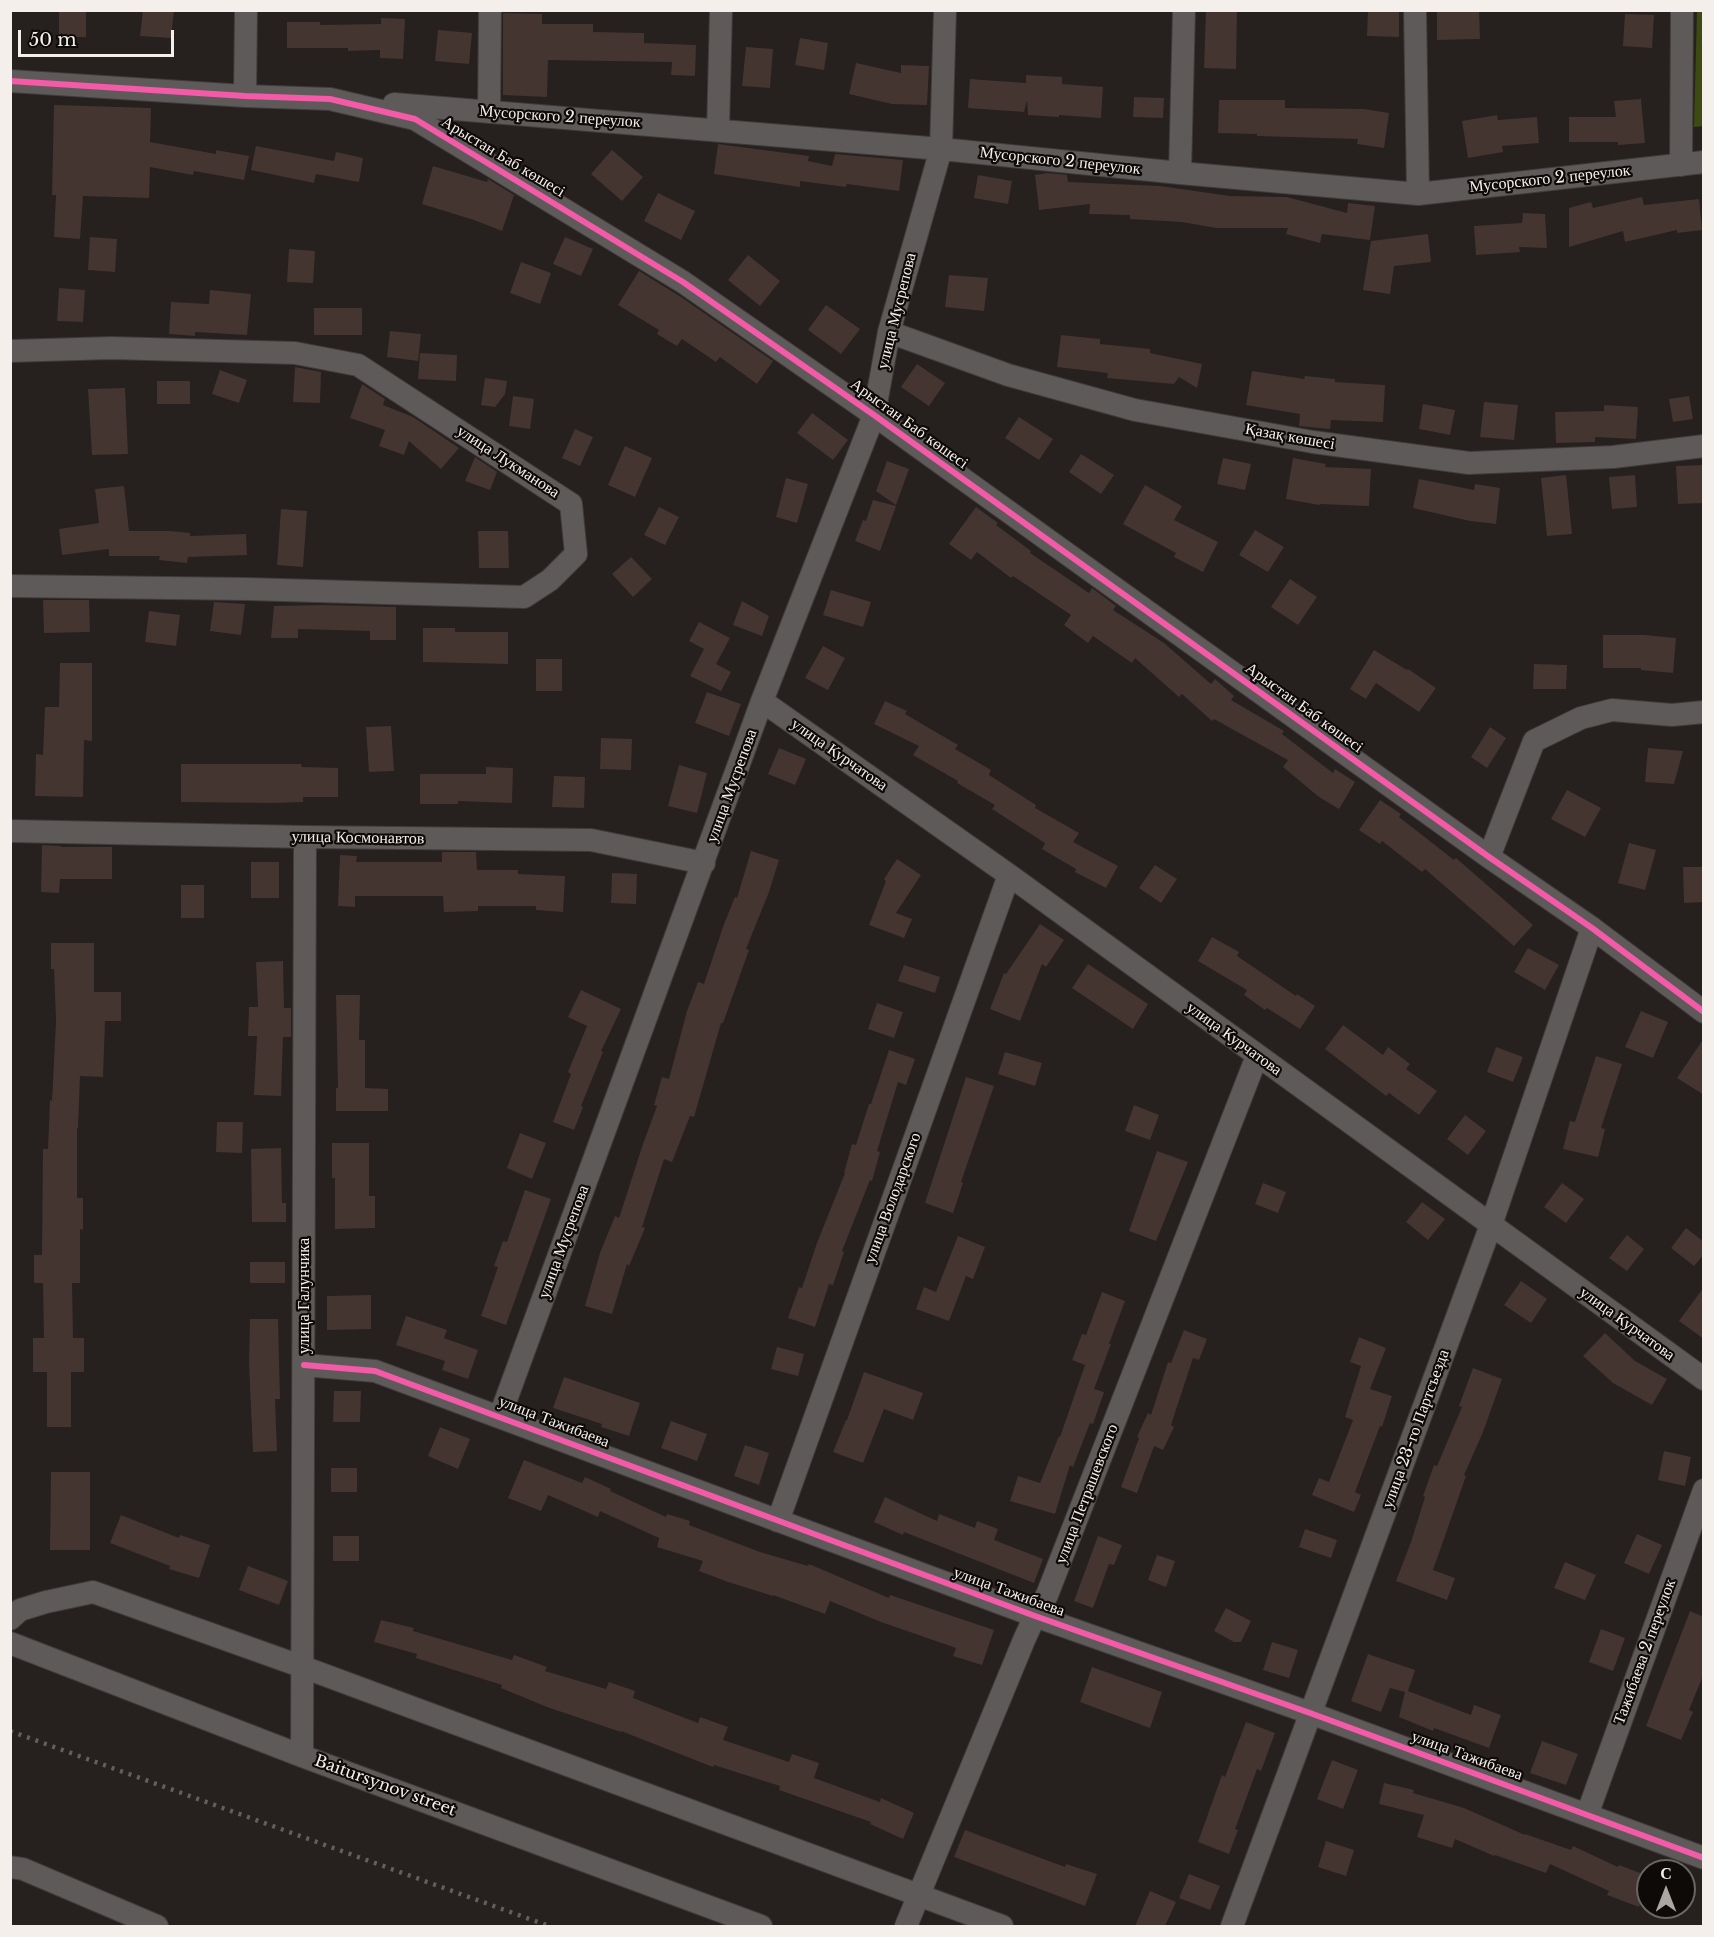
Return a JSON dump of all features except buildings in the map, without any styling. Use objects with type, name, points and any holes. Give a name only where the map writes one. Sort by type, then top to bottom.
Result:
[{"type":"street","points":[[245,96],[246,10]]},
{"type":"street","points":[[489,112],[490,10]]},
{"type":"street","points":[[718,130],[721,10]]},
{"type":"street","points":[[941,149],[945,10]]},
{"type":"street","points":[[1180,173],[1184,10]]},
{"type":"street","points":[[1415,10],[1418,194]]},
{"type":"street","points":[[1681,165],[1682,10]]},
{"type":"street","name":"Арыстан Баб көшесі","points":[[10,81],[330,99],[414,119],[683,282],[874,415],[1489,857],[1592,928],[1704,1012]]},
{"type":"street","name":"Мусорского 2 переулок","points":[[330,99],[941,149],[1418,194],[1704,162]]},
{"type":"street","name":"улица Мусрепова","points":[[500,1416],[762,701],[874,415],[889,332],[941,149]]},
{"type":"street","name":"Қазақ көшесі","points":[[889,332],[1008,375],[1135,410],[1313,442],[1469,463],[1613,457],[1704,446]]},
{"type":"street","name":"улица Лукманова","points":[[10,351],[111,348],[295,353],[358,365],[571,504],[576,554],[550,580],[524,597],[247,589],[10,586]]},
{"type":"street","name":"улица Курчатова","points":[[762,701],[1009,875],[1704,1379]]},
{"type":"street","points":[[1489,857],[1534,741],[1581,718],[1612,710],[1672,715],[1704,712]]},
{"type":"street","name":"улица Космонавтов","points":[[10,831],[591,840],[704,863]]},
{"type":"street","name":"улица Галунчика","points":[[302,1756],[305,837]]},
{"type":"street","name":"улица Володарского","points":[[778,1521],[1009,875]]},
{"type":"street","name":"улица 23-го Партсъезда","points":[[1232,1926],[1491,1225],[1592,928]]},
{"type":"street","name":"улица Петрашевского","points":[[906,1926],[1035,1616],[1047,1595],[1257,1056]]},
{"type":"street","name":"улица Тажибаева","points":[[304,1365],[375,1371],[1035,1616],[1310,1713],[1704,1858]]},
{"type":"street","name":"Тажибаева 2 переулок","points":[[1587,1815],[1704,1490]]},
{"type":"street","points":[[10,1619],[20,1610],[28,1607],[93,1592],[303,1667],[1002,1926]]},
{"type":"street","name":"Baitursynov street","points":[[10,1643],[302,1756],[761,1926]]},
{"type":"street","points":[[10,1868],[23,1869],[157,1926]]},
{"type":"green space","points":[[1697,11],[1703,11],[1704,126],[1694,127]]},
{"type":"railway","points":[[10,1731],[549,1926]]},
{"type":"cycle path","points":[[10,81],[330,99],[415,119],[683,282],[874,415],[1489,857],[1592,928],[1704,1012]]},
{"type":"cycle path","points":[[304,1365],[375,1371],[1035,1616],[1310,1713],[1704,1858]]}]
